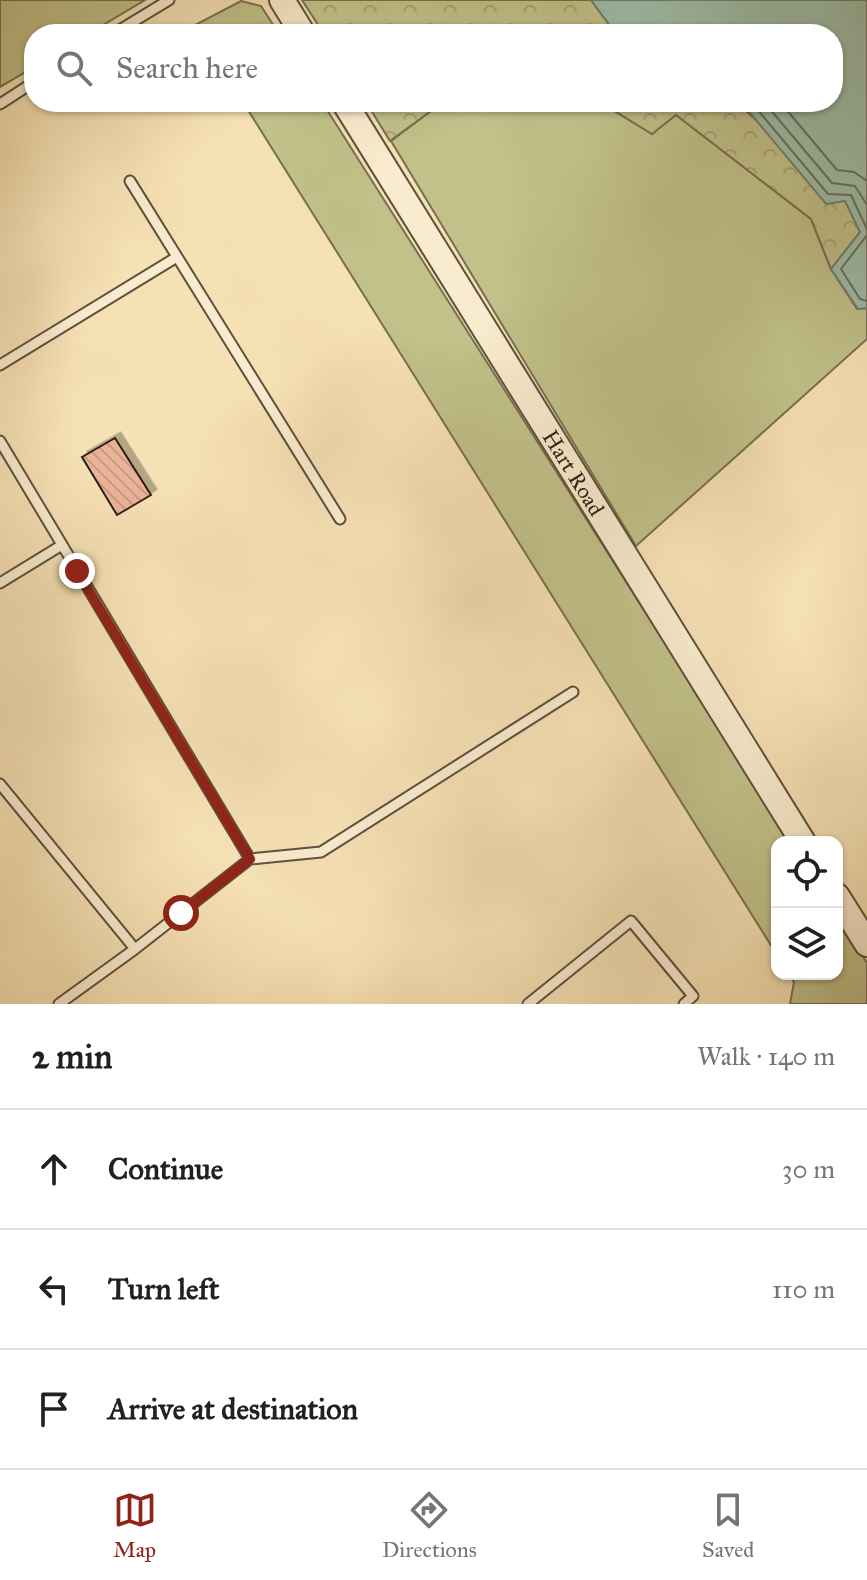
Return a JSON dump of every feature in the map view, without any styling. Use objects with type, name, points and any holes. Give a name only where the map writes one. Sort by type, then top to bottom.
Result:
[{"type":"street","points":[[282,0],[297,24]]},
{"type":"street","name":"Hart Road","points":[[350,112],[799,836]]},
{"type":"street","points":[[843,906],[867,944]]},
{"type":"lane","points":[[129,24],[169,0]]},
{"type":"lane","points":[[0,104],[24,88]]},
{"type":"lane","points":[[130,181],[340,519]]},
{"type":"lane","points":[[0,365],[177,257]]},
{"type":"lane","points":[[0,441],[250,859]]},
{"type":"lane","points":[[0,583],[62,545]]},
{"type":"lane","points":[[59,1004],[250,859],[321,852],[573,692]]},
{"type":"lane","points":[[0,784],[135,949]]},
{"type":"lane","points":[[528,1004],[631,921],[693,996],[684,1004]]},
{"type":"green space","points":[[0,0],[145,0],[105,24],[24,24],[24,73],[0,87]]},
{"type":"green space","points":[[302,0],[591,0],[609,24],[318,24]]},
{"type":"green space","points":[[241,1],[261,6],[273,24],[197,24]]},
{"type":"green space","points":[[249,112],[328,112],[787,836],[771,836],[771,945]]},
{"type":"green space","points":[[372,112],[429,112],[390,141]]},
{"type":"green space","points":[[430,112],[616,112],[652,134],[675,114],[811,219],[831,269],[857,309],[867,308],[867,339],[636,546],[391,141]]},
{"type":"green space","points":[[616,112],[747,112],[845,200],[860,232],[831,269],[811,219],[676,115],[652,134]]},
{"type":"green space","points":[[843,925],[867,963],[867,1004],[790,1004],[794,982],[843,980]]},
{"type":"water","points":[[591,0],[867,0],[867,308],[858,309],[831,269],[860,232],[845,201],[826,204],[749,112],[843,112],[843,24],[609,24]]},
{"type":"building","points":[[115,438],[151,495],[117,515],[82,457]]},
{"type":"route","points":[[77,571],[250,859],[181,913]]}]
